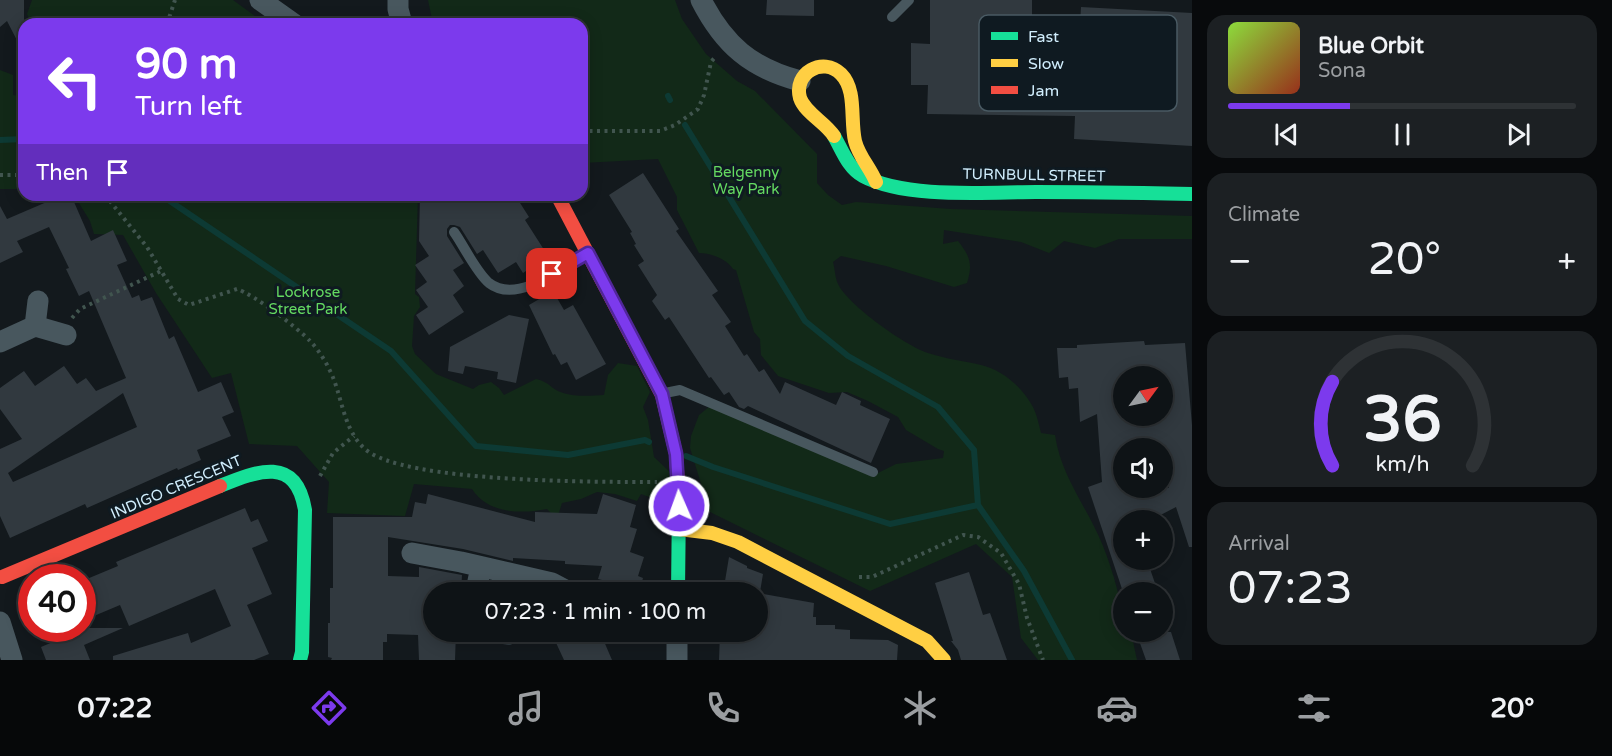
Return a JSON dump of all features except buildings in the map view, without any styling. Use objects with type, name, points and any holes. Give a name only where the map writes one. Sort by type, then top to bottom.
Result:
[{"type":"street","points":[[260,0],[286,18]]},
{"type":"street","points":[[398,0],[400,18]]},
{"type":"street","points":[[701,0],[712,21],[726,40],[753,62],[800,81],[810,69],[818,66],[836,69],[848,85],[854,138],[861,159],[876,182]]},
{"type":"street","name":"TURNBULL STREET","points":[[800,81],[801,100],[833,133],[852,168],[862,177],[876,182],[891,186],[943,190],[1192,194]]},
{"type":"street","points":[[560,201],[662,394],[676,454],[679,483],[678,582]]},
{"type":"street","points":[[35,327],[38,301]]},
{"type":"street","points":[[0,342],[35,327],[62,334]]},
{"type":"street","name":"INDIGO CRESCENT","points":[[1,579],[252,473],[267,470],[281,473],[294,480],[303,493]]},
{"type":"street","points":[[300,660],[305,510],[303,493]]},
{"type":"street","points":[[679,529],[712,533],[759,552],[927,642],[944,660]]},
{"type":"street","points":[[412,553],[548,582]]},
{"type":"street","points":[[478,582],[481,567]]},
{"type":"street","points":[[0,622],[12,660]]},
{"type":"street","points":[[677,660],[678,642]]},
{"type":"lane","points":[[892,17],[909,0]]},
{"type":"lane","points":[[454,232],[489,283],[503,289],[522,289],[532,286],[588,253]]},
{"type":"lane","points":[[662,394],[680,390],[873,472]]},
{"type":"path","points":[[169,18],[175,0]]},
{"type":"path","points":[[588,131],[660,131],[675,125],[698,109],[704,95],[711,62],[726,40]]},
{"type":"path","points":[[0,175],[18,175]]},
{"type":"path","points":[[110,201],[147,247],[178,299],[189,305],[237,289],[254,297],[310,341],[322,357],[334,380],[340,406],[354,436],[366,450],[386,461],[445,473],[575,482],[679,483]]},
{"type":"path","points":[[62,334],[80,309],[161,271]]},
{"type":"path","points":[[303,493],[323,473],[333,453],[354,436]]},
{"type":"path","points":[[849,572],[859,577],[872,577],[963,535],[978,537],[1001,553],[1019,584],[1027,618],[1043,660]]},
{"type":"green space","points":[[32,0],[233,0],[258,18],[29,18],[27,14]]},
{"type":"green space","name":"Belgenny Way Park","points":[[428,0],[675,0],[682,19],[706,54],[737,81],[755,91],[817,154],[817,183],[842,205],[856,202],[951,209],[1192,216],[1192,239],[1119,239],[1095,248],[1064,241],[1049,253],[1021,242],[944,230],[943,244],[958,241],[969,260],[970,271],[967,283],[954,287],[886,266],[841,256],[833,262],[837,282],[844,293],[892,334],[928,353],[989,367],[1004,375],[1024,393],[1034,410],[1041,433],[1055,435],[1069,479],[1103,546],[1115,582],[1113,582],[1113,642],[1133,642],[1137,660],[1038,660],[1021,638],[1012,577],[976,544],[870,591],[706,510],[708,494],[702,487],[690,448],[691,436],[699,415],[710,406],[872,476],[896,464],[943,458],[944,451],[906,430],[898,417],[868,401],[847,392],[829,393],[778,376],[761,355],[760,339],[754,332],[736,270],[718,257],[699,253],[677,210],[677,197],[658,159],[588,163],[588,18],[432,18]]},
{"type":"green space","points":[[0,70],[13,75],[13,95],[18,95],[18,189],[0,189]]},
{"type":"green space","name":"Lockrose Street Park","points":[[78,201],[418,201],[415,294],[419,297],[420,307],[414,316],[412,346],[415,354],[436,374],[473,389],[491,382],[504,395],[536,379],[565,393],[578,396],[604,395],[608,375],[618,363],[637,366],[650,392],[643,407],[648,420],[654,457],[673,475],[666,497],[653,495],[652,498],[641,494],[637,501],[615,494],[597,492],[581,499],[562,503],[557,519],[547,509],[527,512],[496,508],[479,497],[472,489],[414,484],[405,516],[327,513],[329,482],[297,446],[249,444],[231,373],[212,378],[156,293],[123,235],[94,234],[90,221]]},
{"type":"waterway","points":[[668,96],[670,100]]},
{"type":"waterway","points":[[685,125],[805,321],[848,356],[938,407],[974,450],[978,505]]},
{"type":"waterway","points":[[0,140],[18,139]]},
{"type":"waterway","points":[[170,201],[391,351],[476,446],[568,455],[645,440],[649,442]]},
{"type":"waterway","points":[[686,456],[713,467],[890,524],[978,505],[1024,571],[1072,660]]},
{"type":"traffic: fast","points":[[834,136],[846,158],[858,173],[881,183],[901,188],[947,193],[1192,194]]},
{"type":"traffic: fast","points":[[220,486],[261,472],[273,472],[284,474],[293,481],[300,493],[305,510],[300,660]]},
{"type":"traffic: fast","points":[[678,582],[679,501]]},
{"type":"traffic: slow","points":[[834,136],[806,108],[800,98],[801,81],[811,70],[818,67],[834,69],[846,81],[851,97],[855,141],[876,182]]},
{"type":"traffic: slow","points":[[679,529],[712,533],[738,542],[927,641],[944,660]]},
{"type":"traffic: jam","points":[[560,201],[662,395],[676,454],[679,501]]},
{"type":"traffic: jam","points":[[2,577],[220,486]]},
{"type":"route","points":[[552,274],[588,253],[662,394],[676,454],[679,506]]}]
